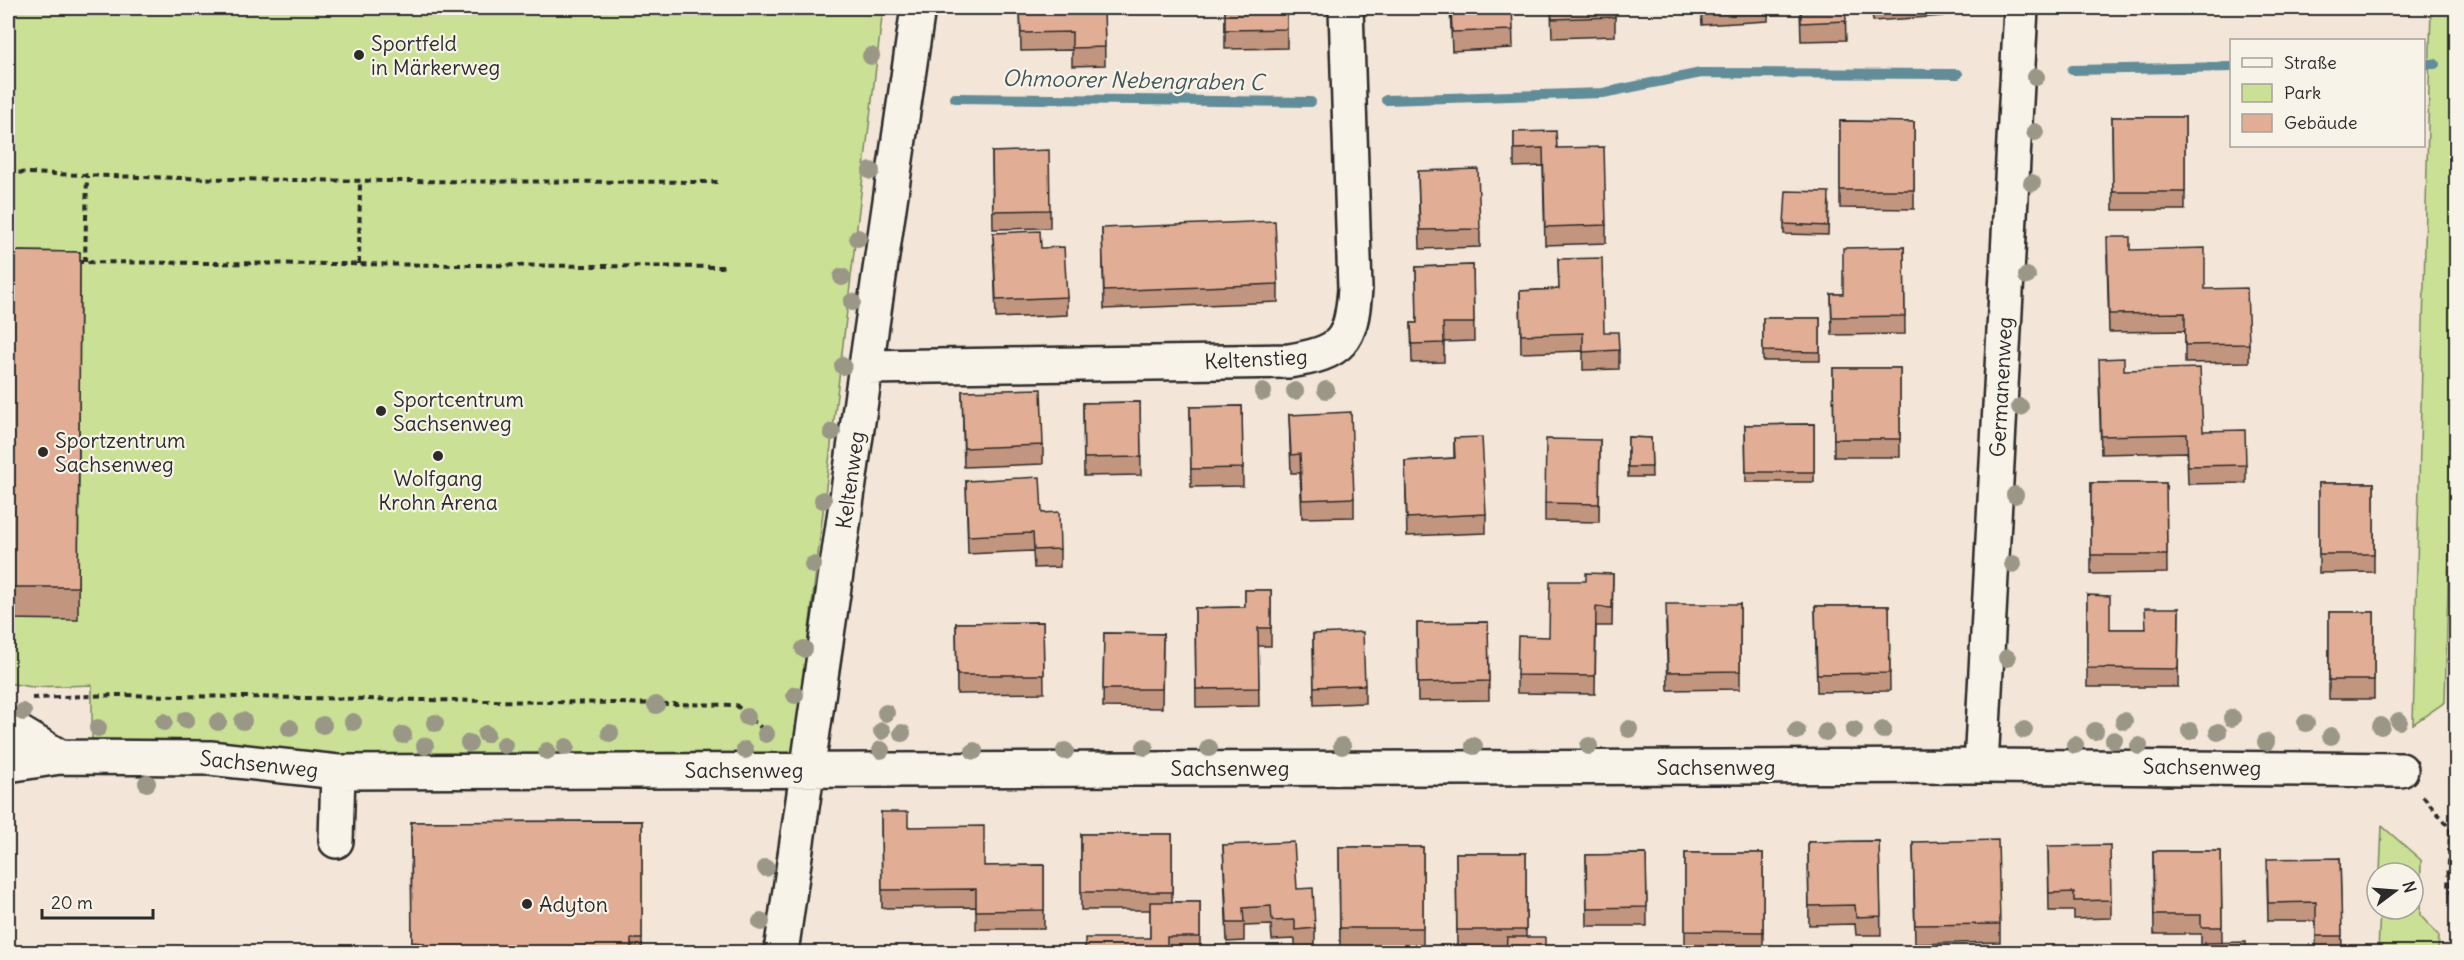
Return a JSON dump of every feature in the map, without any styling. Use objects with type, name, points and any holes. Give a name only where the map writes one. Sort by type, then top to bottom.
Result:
[{"type":"street","name":"Keltenweg","points":[[781,952],[918,8]]},
{"type":"street","name":"Keltenstieg","points":[[866,367],[1289,361],[1311,358],[1333,350],[1345,337],[1353,316],[1355,289],[1346,8]]},
{"type":"street","name":"Germanenweg","points":[[1981,766],[2021,8]]},
{"type":"street","points":[[8,726],[60,757]]},
{"type":"street","name":"Sachsenweg","points":[[8,765],[60,757],[210,758],[338,772],[1981,766],[2401,770]]},
{"type":"street","points":[[336,841],[338,772]]},
{"type":"path","points":[[8,172],[87,176],[360,180],[720,182]]},
{"type":"path","points":[[85,262],[87,176]]},
{"type":"path","points":[[359,264],[360,180]]},
{"type":"path","points":[[74,262],[724,267]]},
{"type":"path","points":[[27,698],[119,695],[736,705],[808,770]]},
{"type":"path","points":[[2401,770],[2450,828],[2448,890],[2457,895]]},
{"type":"green space","name":"Sportcentrum Sachsenweg","points":[[8,8],[883,8],[794,756],[340,757],[216,741],[92,739],[92,685],[32,687],[8,683]]},
{"type":"green space","points":[[2431,8],[2456,8],[2456,280],[2445,702],[2413,724]]},
{"type":"green space","points":[[2382,826],[2421,860],[2421,861],[2381,861]]},
{"type":"green space","points":[[2379,921],[2425,921],[2439,936],[2438,952],[2378,952]]},
{"type":"building","points":[[1020,8],[1104,8],[1105,47],[1072,48],[1072,32],[1021,33]]},
{"type":"building","points":[[1225,8],[1287,8],[1287,29],[1225,30]]},
{"type":"building","points":[[1451,8],[1512,8],[1513,30],[1452,32]]},
{"type":"building","points":[[1551,8],[1615,8],[1615,17],[1552,19]]},
{"type":"building","points":[[1801,8],[1845,8],[1846,21],[1801,23]]},
{"type":"building","points":[[2112,117],[2185,117],[2185,192],[2113,192]]},
{"type":"building","points":[[1840,121],[1914,122],[1914,190],[1840,190]]},
{"type":"building","points":[[1556,131],[1557,148],[1604,147],[1606,225],[1545,227],[1543,148],[1514,149],[1514,132]]},
{"type":"building","points":[[1049,150],[1050,210],[993,211],[992,152]]},
{"type":"building","points":[[1478,169],[1480,229],[1420,230],[1418,171]]},
{"type":"building","points":[[1786,191],[1829,192],[1828,226],[1784,224]]},
{"type":"building","points":[[1275,221],[1278,284],[1104,291],[1102,228]]},
{"type":"building","points":[[1040,231],[1041,248],[1064,247],[1067,297],[996,300],[993,233]]},
{"type":"building","points":[[2107,237],[2130,237],[2130,250],[2205,248],[2205,289],[2247,288],[2249,344],[2185,345],[2185,313],[2109,314]]},
{"type":"building","points":[[1904,247],[1905,316],[1832,317],[1831,294],[1843,294],[1843,248]]},
{"type":"building","name":"Sportzentrum Sachsenweg","points":[[8,251],[80,252],[78,587],[8,587]]},
{"type":"building","points":[[1602,258],[1604,332],[1618,332],[1619,350],[1583,352],[1583,333],[1521,335],[1520,291],[1559,289],[1558,259]]},
{"type":"building","points":[[1473,265],[1474,323],[1443,323],[1444,343],[1412,344],[1411,323],[1417,323],[1416,267]]},
{"type":"building","points":[[1763,318],[1820,318],[1820,352],[1763,351]]},
{"type":"building","points":[[2124,358],[2124,370],[2200,368],[2203,431],[2245,430],[2246,465],[2188,466],[2187,434],[2101,436],[2099,359]]},
{"type":"building","points":[[1833,368],[1900,368],[1900,439],[1834,439]]},
{"type":"building","points":[[1041,389],[1043,445],[964,448],[962,391]]},
{"type":"building","points":[[1140,402],[1141,457],[1084,458],[1083,403]]},
{"type":"building","points":[[1242,406],[1243,468],[1191,469],[1190,407]]},
{"type":"building","points":[[1351,412],[1354,498],[1302,500],[1300,454],[1291,455],[1289,415]]},
{"type":"building","points":[[1814,424],[1814,472],[1746,472],[1745,425]]},
{"type":"building","points":[[1482,437],[1486,514],[1407,518],[1405,461],[1455,458],[1454,438]]},
{"type":"building","points":[[1628,437],[1651,438],[1652,467],[1628,467]]},
{"type":"building","points":[[1546,439],[1600,440],[1599,504],[1545,503]]},
{"type":"building","points":[[1040,477],[1042,513],[1059,512],[1060,549],[1034,550],[1033,533],[968,536],[966,481]]},
{"type":"building","points":[[2091,483],[2166,483],[2167,555],[2091,555]]},
{"type":"building","points":[[2319,483],[2374,483],[2374,554],[2319,554]]},
{"type":"building","points":[[1586,573],[1613,574],[1612,608],[1596,607],[1595,676],[1517,675],[1518,636],[1549,637],[1550,581],[1586,581]]},
{"type":"building","points":[[1245,590],[1271,590],[1271,628],[1258,628],[1259,688],[1196,689],[1195,608],[1245,607]]},
{"type":"building","points":[[2087,595],[2110,596],[2110,629],[2146,629],[2145,608],[2179,608],[2178,669],[2087,668]]},
{"type":"building","points":[[1666,604],[1740,604],[1740,671],[1668,672]]},
{"type":"building","points":[[1815,606],[1889,606],[1890,673],[1817,674]]},
{"type":"building","points":[[2329,612],[2374,612],[2374,680],[2329,680]]},
{"type":"building","points":[[1043,622],[1044,675],[957,675],[956,623]]},
{"type":"building","points":[[1488,622],[1489,681],[1418,683],[1417,623]]},
{"type":"building","points":[[1363,632],[1365,685],[1314,687],[1313,634]]},
{"type":"building","points":[[1104,633],[1163,634],[1162,689],[1103,689]]},
{"type":"building","points":[[881,812],[908,812],[908,827],[984,826],[984,866],[1044,865],[1044,910],[976,911],[976,889],[882,890]]},
{"type":"building","name":"Adyton","points":[[642,821],[642,939],[631,939],[631,952],[424,952],[424,943],[412,942],[411,822]]},
{"type":"building","points":[[1081,834],[1172,834],[1172,892],[1081,892]]},
{"type":"building","points":[[1998,840],[2000,924],[1915,925],[1913,842]]},
{"type":"building","points":[[1879,841],[1881,916],[1856,917],[1855,905],[1809,906],[1808,842]]},
{"type":"building","points":[[1294,842],[1297,889],[1313,888],[1315,928],[1295,930],[1295,920],[1272,921],[1271,906],[1243,908],[1244,923],[1227,923],[1223,845]]},
{"type":"building","points":[[2110,845],[2111,900],[2074,901],[2074,892],[2049,893],[2048,846]]},
{"type":"building","points":[[1339,847],[1423,847],[1423,928],[1340,928]]},
{"type":"building","points":[[2153,851],[2221,851],[2222,927],[2201,927],[2201,915],[2154,915]]},
{"type":"building","points":[[1456,853],[1526,853],[1526,930],[1457,930]]},
{"type":"building","points":[[1685,853],[1763,853],[1763,932],[1685,931]]},
{"type":"building","points":[[1646,854],[1647,907],[1587,908],[1586,855]]},
{"type":"building","points":[[2340,858],[2342,936],[2316,936],[2316,902],[2268,903],[2267,859]]},
{"type":"building","points":[[1150,902],[1200,902],[1200,937],[1167,937],[1167,952],[1085,952],[1085,938],[1150,938]]},
{"type":"building","points":[[1507,937],[1545,937],[1545,952],[1506,952]]},
{"type":"building","points":[[2246,942],[2246,952],[2205,952],[2205,943]]},
{"type":"waterway","name":"Ohmoorer Nebengraben C","points":[[2425,64],[2435,64]]},
{"type":"waterway","name":"Ohmoorer Nebengraben C","points":[[2072,70],[2230,67]]},
{"type":"waterway","name":"Ohmoorer Nebengraben C","points":[[1386,100],[1603,93],[1701,73],[1958,74]]},
{"type":"waterway","name":"Ohmoorer Nebengraben C","points":[[955,98],[1311,102]]},
{"type":"place","name":"Sportfeld in Märkerweg","points":[[359,55]]},
{"type":"place","name":"Sportcentrum Sachsenweg","points":[[381,411]]},
{"type":"place","name":"Sportzentrum Sachsenweg","points":[[43,452]]},
{"type":"place","name":"Wolfgang Krohn Arena","points":[[438,456]]},
{"type":"place","name":"Adyton","points":[[527,904]]}]
